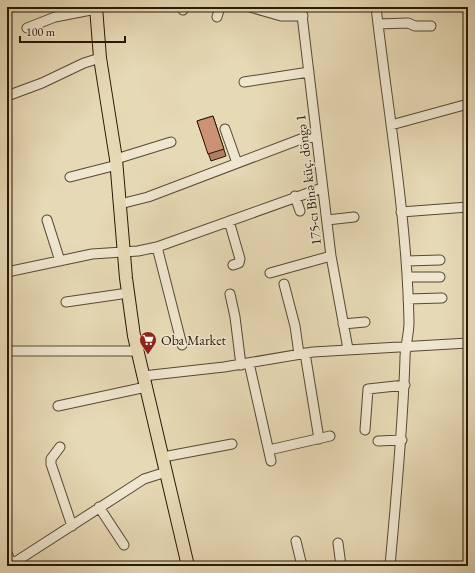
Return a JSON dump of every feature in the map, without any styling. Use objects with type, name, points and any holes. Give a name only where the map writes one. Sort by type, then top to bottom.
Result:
[{"type":"main road","points":[[96,8],[100,58],[116,162],[128,293],[137,351],[188,566]]},
{"type":"street","points":[[217,17],[220,7]]},
{"type":"street","points":[[250,7],[281,16],[303,16]]},
{"type":"street","name":"175-cı Binə küç. döngə 1","points":[[301,7],[331,256],[348,349]]},
{"type":"street","points":[[376,7],[401,212],[406,261],[409,324],[406,346],[402,440],[390,566]]},
{"type":"street","points":[[27,28],[55,17],[96,8]]},
{"type":"street","points":[[378,24],[408,23],[415,26],[431,26]]},
{"type":"street","points":[[7,96],[42,83],[84,62],[100,58]]},
{"type":"street","points":[[244,82],[309,72]]},
{"type":"street","points":[[391,125],[468,104]]},
{"type":"street","points":[[225,129],[237,163]]},
{"type":"street","points":[[120,204],[148,197],[301,139],[316,136]]},
{"type":"street","points":[[70,177],[172,142]]},
{"type":"street","points":[[8,269],[60,261],[92,254],[124,253],[157,247],[295,196],[322,188]]},
{"type":"street","points":[[295,196],[300,211]]},
{"type":"street","points":[[401,212],[468,207]]},
{"type":"street","points":[[327,220],[354,217]]},
{"type":"street","points":[[47,220],[60,261]]},
{"type":"street","points":[[229,221],[240,259],[239,263],[233,265]]},
{"type":"street","points":[[157,247],[182,345]]},
{"type":"street","points":[[270,273],[331,256]]},
{"type":"street","points":[[406,261],[440,260]]},
{"type":"street","points":[[407,277],[440,277]]},
{"type":"street","points":[[284,284],[302,354],[319,439]]},
{"type":"street","points":[[66,302],[128,293]]},
{"type":"street","points":[[230,294],[245,364],[271,461]]},
{"type":"street","points":[[408,299],[442,298]]},
{"type":"street","points":[[343,324],[365,322]]},
{"type":"street","points":[[58,406],[144,381],[302,354],[348,349],[468,343]]},
{"type":"street","points":[[7,351],[137,351]]},
{"type":"street","points":[[365,430],[368,389],[405,385]]},
{"type":"street","points":[[269,450],[330,436]]},
{"type":"street","points":[[378,441],[402,440]]},
{"type":"street","points":[[163,457],[232,444]]},
{"type":"street","points":[[60,447],[51,459],[51,464],[72,526]]},
{"type":"street","points":[[7,553],[11,565],[144,479],[166,472]]},
{"type":"street","points":[[100,507],[124,545]]},
{"type":"street","points":[[296,541],[302,566]]},
{"type":"street","points":[[338,543],[341,566]]},
{"type":"building","points":[[213,116],[224,149],[208,154],[197,121]]},
{"type":"place","name":"Oba Market","points":[[148,355]]}]
